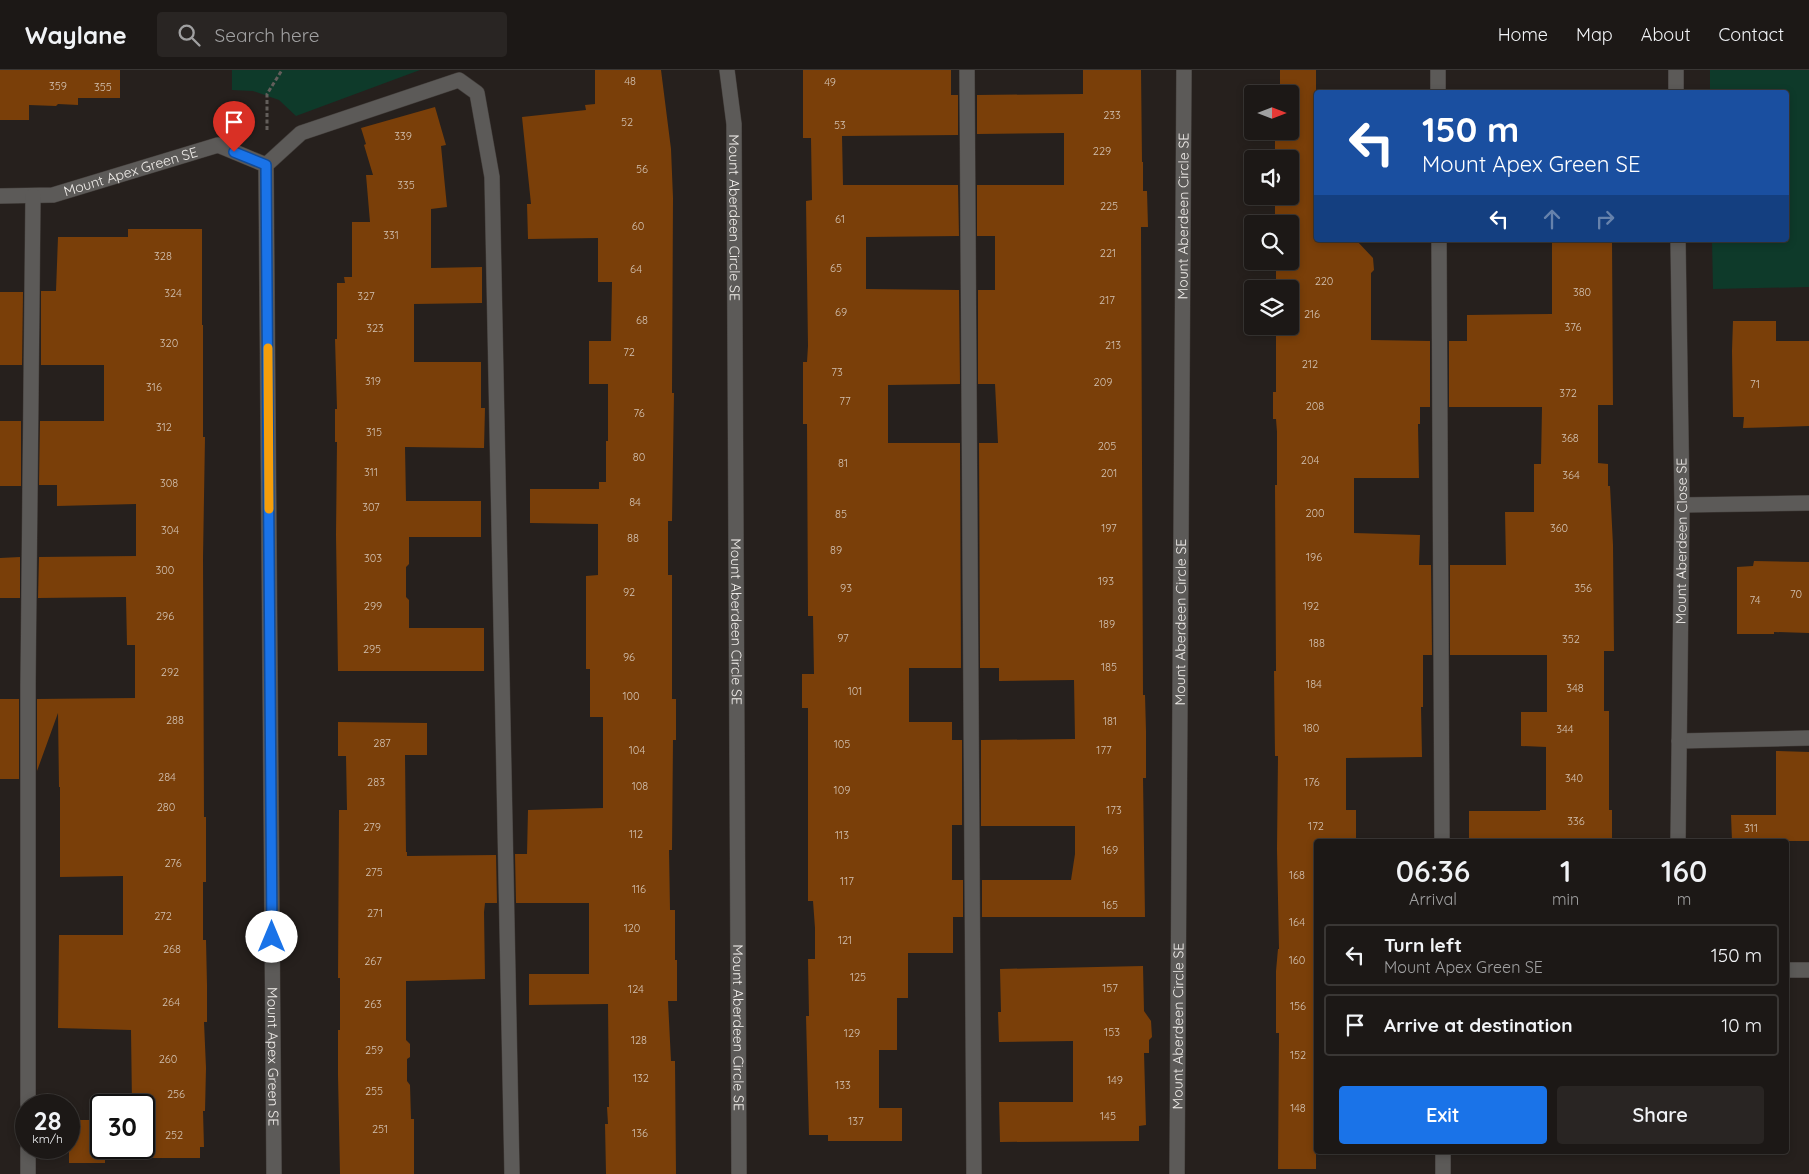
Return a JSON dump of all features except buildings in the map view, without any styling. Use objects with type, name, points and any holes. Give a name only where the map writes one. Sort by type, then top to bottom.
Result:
[{"type":"street","name":"Mount Aberdeen Circle SE","points":[[727,70],[734,124],[739,1174]]},
{"type":"street","points":[[967,70],[974,1174]]},
{"type":"street","name":"Mount Aberdeen Circle SE","points":[[1177,1174],[1184,70]]},
{"type":"street","points":[[1438,70],[1438,90]]},
{"type":"street","points":[[1676,70],[1676,90]]},
{"type":"street","points":[[266,165],[301,133],[459,80],[477,93],[492,177],[512,1174]]},
{"type":"street","name":"Mount Apex Green SE","points":[[0,196],[53,195],[218,145],[266,165],[274,1174]]},
{"type":"street","points":[[28,1094],[28,685],[33,196]]},
{"type":"street","points":[[1439,242],[1442,839]]},
{"type":"street","name":"Mount Aberdeen Close SE","points":[[1678,242],[1682,505],[1678,839]]},
{"type":"street","points":[[1682,505],[1809,503]]},
{"type":"street","points":[[1679,741],[1809,738]]},
{"type":"street","points":[[1789,970],[1809,970]]},
{"type":"street","points":[[1443,1154],[1443,1174]]},
{"type":"street","points":[[28,1159],[28,1174]]},
{"type":"path","points":[[266,165],[267,94],[282,70]]},
{"type":"green space","points":[[232,70],[420,70],[296,116],[279,100],[253,91],[232,90]]},
{"type":"green space","points":[[1710,70],[1809,70],[1809,287],[1713,289],[1712,242],[1789,242],[1789,90],[1710,90]]},
{"type":"slow traffic","points":[[268,348],[269,509]]},
{"type":"route","points":[[234,152],[266,165],[272,937]]}]
